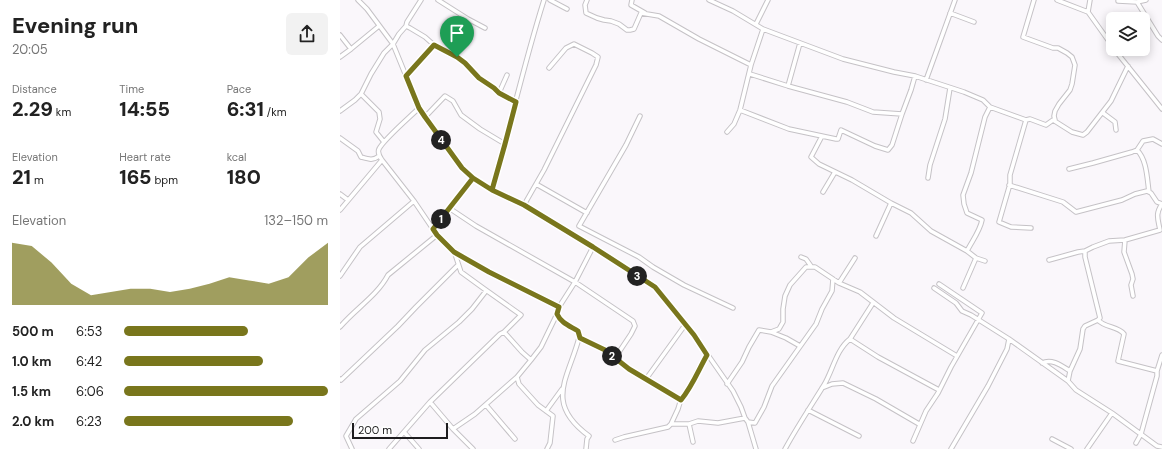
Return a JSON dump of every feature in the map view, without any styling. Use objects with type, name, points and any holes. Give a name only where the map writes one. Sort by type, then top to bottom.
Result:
[{"type":"street","points":[[358,0],[367,9],[393,44],[419,108],[462,168],[473,178],[492,190],[524,205],[655,287],[694,335],[733,391],[748,422],[756,449]]},
{"type":"street","points":[[340,110],[361,94],[384,53],[393,44],[406,26],[421,0]]},
{"type":"street","points":[[438,0],[485,28]]},
{"type":"street","points":[[492,190],[544,0]]},
{"type":"street","points":[[550,0],[567,9]]},
{"type":"street","points":[[587,0],[585,5],[586,13],[597,18],[619,24],[627,30],[634,29],[640,14],[645,13]]},
{"type":"street","points":[[632,0],[631,5],[645,13],[659,16],[699,39],[752,65]]},
{"type":"street","points":[[709,0],[763,29],[844,59],[915,76],[983,100],[990,107],[1026,120],[1030,119],[1046,125],[1055,120]]},
{"type":"street","points":[[756,24],[768,0]]},
{"type":"street","points":[[926,80],[955,0]]},
{"type":"street","points":[[1034,0],[1023,37],[1067,52],[1072,57],[1075,65],[1070,90],[1059,104],[1054,116],[1055,120],[1063,128],[1083,135],[1087,132],[1111,101],[1128,66]]},
{"type":"street","points":[[1057,0],[1088,12],[1106,37]]},
{"type":"street","points":[[1088,12],[1090,0]]},
{"type":"street","points":[[1118,1],[1137,2],[1146,0]]},
{"type":"street","points":[[1137,2],[1162,40]]},
{"type":"street","points":[[950,12],[974,22]]},
{"type":"street","points":[[340,57],[351,50],[379,26]]},
{"type":"street","points":[[406,26],[434,45],[457,57],[479,78],[499,93],[516,102]]},
{"type":"street","points":[[726,132],[734,124],[740,110],[763,29]]},
{"type":"street","points":[[340,35],[351,50]]},
{"type":"street","points":[[788,86],[800,43]]},
{"type":"street","points":[[524,205],[596,65],[598,57],[574,44],[566,48],[549,68]]},
{"type":"street","points":[[406,76],[434,45]]},
{"type":"street","points":[[1120,56],[1162,109]]},
{"type":"street","points":[[499,93],[507,74]]},
{"type":"street","points":[[750,74],[847,102],[873,112],[902,114]]},
{"type":"street","points":[[740,110],[789,129],[822,136],[838,139],[841,130],[875,146],[888,150],[892,145],[915,76]]},
{"type":"street","points":[[928,178],[930,166],[945,119],[950,88]]},
{"type":"street","points":[[361,94],[379,112],[380,119],[376,132],[384,142]]},
{"type":"street","points":[[425,117],[445,96],[453,101],[461,115],[486,133],[505,144]]},
{"type":"street","points":[[967,251],[980,227],[982,220],[967,213],[964,204],[964,195],[971,173],[984,117],[990,107]]},
{"type":"street","points":[[419,108],[384,142],[379,150],[379,156],[414,201],[437,235],[454,252],[489,272],[559,307]]},
{"type":"street","points":[[1103,113],[1114,122],[1116,130]]},
{"type":"street","points":[[640,116],[626,145],[579,226],[640,257],[653,267],[684,285],[733,308]]},
{"type":"street","points":[[1026,120],[1010,175],[1009,185],[999,222],[1011,227],[1031,228]]},
{"type":"street","points":[[822,136],[811,157],[819,164],[852,180],[911,213],[931,231],[967,251],[976,258],[985,261]]},
{"type":"street","points":[[340,138],[358,151],[361,157],[372,160],[379,156]]},
{"type":"street","points":[[1069,169],[1110,159],[1137,150],[1143,142],[1152,139],[1162,144]]},
{"type":"street","points":[[1137,150],[1140,153],[1147,173],[1149,192],[1157,202],[1162,204],[1157,215],[1162,235]]},
{"type":"street","points":[[340,210],[382,160]]},
{"type":"street","points":[[823,192],[835,172]]},
{"type":"street","points":[[433,229],[473,178]]},
{"type":"street","points":[[536,184],[587,212]]},
{"type":"street","points":[[1009,185],[1063,202],[1076,212],[1122,200],[1135,194],[1147,191],[1149,192]]},
{"type":"street","points":[[340,194],[348,200]]},
{"type":"street","points":[[340,276],[360,246],[414,201]]},
{"type":"street","points":[[876,236],[891,203]]},
{"type":"street","points":[[449,208],[476,226],[575,282],[633,321],[635,326],[631,334],[614,358]]},
{"type":"street","points":[[1049,260],[1085,251],[1110,241],[1125,240],[1160,230]]},
{"type":"street","points":[[340,327],[383,284],[388,276],[437,235]]},
{"type":"street","points":[[1125,240],[1124,252],[1132,274],[1131,285],[1133,296]]},
{"type":"street","points":[[453,429],[475,414],[518,377],[541,347],[559,307],[575,282],[593,247]]},
{"type":"street","points":[[1085,251],[1085,257],[1100,318],[1098,320]]},
{"type":"street","points":[[389,449],[430,402],[521,315],[461,272],[454,252]]},
{"type":"street","points":[[801,256],[806,259],[811,266],[815,267],[839,283],[860,292],[894,318],[958,356]]},
{"type":"street","points":[[839,283],[855,258]]},
{"type":"street","points":[[963,288],[976,258]]},
{"type":"street","points":[[340,379],[341,380],[398,326],[458,265]]},
{"type":"street","points":[[771,332],[779,329],[783,322],[785,296],[790,285],[806,267],[811,266]]},
{"type":"street","points":[[748,422],[755,423],[764,407],[772,386],[816,324],[822,308],[832,291],[833,279]]},
{"type":"street","points":[[913,441],[926,410],[939,390],[982,313],[939,284]]},
{"type":"street","points":[[934,288],[956,303],[962,311],[1009,339],[1068,381],[1076,390],[1112,413],[1157,446],[1162,447]]},
{"type":"street","points":[[352,449],[346,436],[356,419],[400,381],[425,350],[459,322],[472,309],[486,291]]},
{"type":"street","points":[[785,449],[821,388],[845,343],[850,339],[873,303]]},
{"type":"street","points":[[557,314],[562,322],[578,331],[580,338],[569,366],[562,390],[562,398],[569,416],[578,428],[589,436],[586,449]]},
{"type":"street","points":[[1098,320],[1101,324],[1120,330],[1124,334],[1118,361],[1157,371]]},
{"type":"street","points":[[1068,381],[1070,372],[1080,349],[1083,329],[1085,326],[1098,320]]},
{"type":"street","points":[[646,379],[685,325]]},
{"type":"street","points":[[727,384],[742,362],[759,330],[771,332],[800,346]]},
{"type":"street","points":[[504,332],[531,360]]},
{"type":"street","points":[[580,338],[605,350],[629,369],[681,400]]},
{"type":"street","points":[[850,339],[878,358],[939,390]]},
{"type":"street","points":[[951,449],[988,386],[1007,349],[1009,339]]},
{"type":"street","points":[[615,440],[668,427],[671,424],[681,400],[707,355]]},
{"type":"street","points":[[1136,443],[1141,434],[1145,414],[1162,356]]},
{"type":"street","points":[[1042,363],[1047,361],[1053,362],[1070,372]]},
{"type":"street","points":[[518,377],[519,384]]},
{"type":"street","points":[[514,381],[519,384],[538,405],[553,416],[548,449]]},
{"type":"street","points":[[821,388],[832,384],[843,383],[920,424]]},
{"type":"street","points":[[546,411],[562,390]]},
{"type":"street","points":[[430,402],[453,429],[473,449]]},
{"type":"street","points":[[486,405],[515,439]]},
{"type":"street","points":[[808,410],[859,436]]},
{"type":"street","points":[[1088,449],[1112,413]]},
{"type":"street","points":[[671,424],[689,424],[698,421],[718,423],[745,418]]},
{"type":"street","points":[[689,424],[693,442]]},
{"type":"street","points":[[404,432],[419,449]]},
{"type":"street","points":[[1052,439],[1071,449]]},
{"type":"route","points":[[457,57],[434,45],[406,76],[419,108],[462,168],[473,178],[483,185],[492,190],[524,205],[655,287],[694,335],[707,355],[681,400],[629,369],[605,350],[580,338],[578,331],[562,322],[558,317],[557,311],[559,307],[489,272],[454,252],[433,229],[473,178],[492,190],[516,102],[499,93],[479,78],[457,57]]}]
